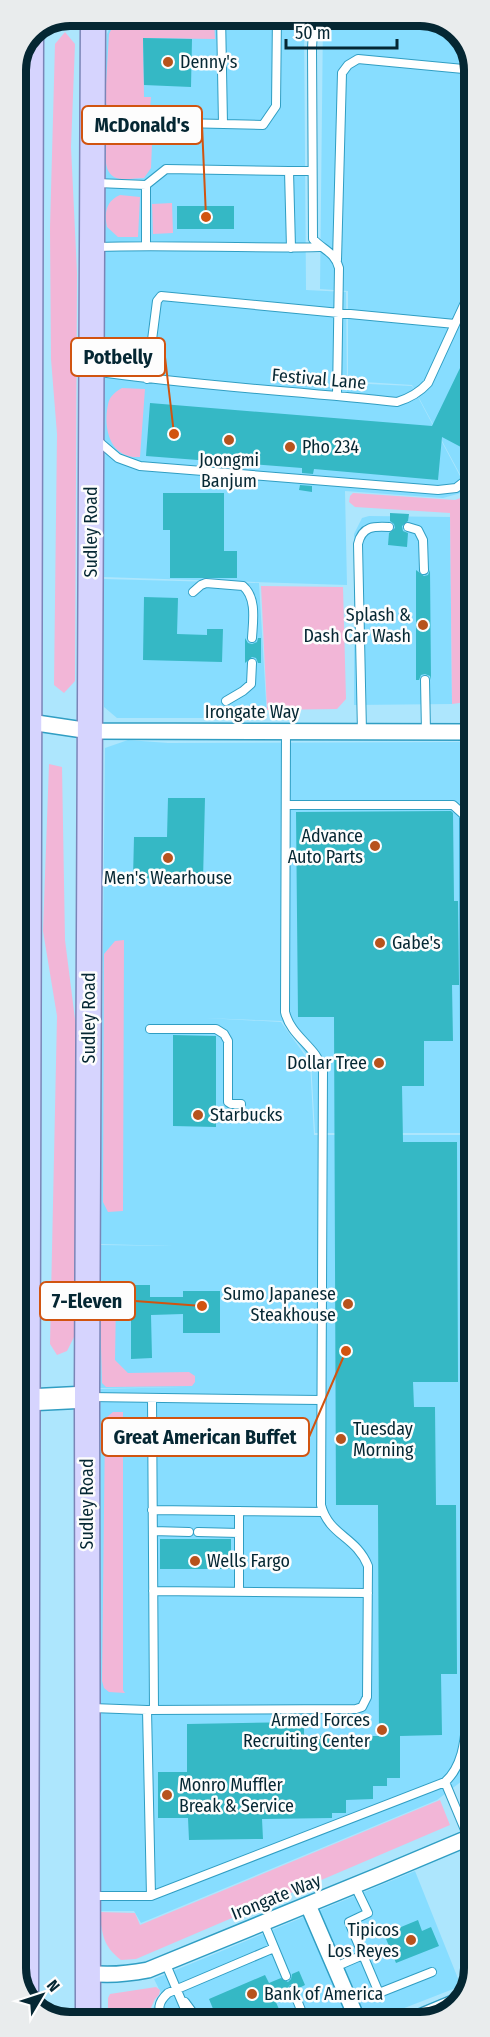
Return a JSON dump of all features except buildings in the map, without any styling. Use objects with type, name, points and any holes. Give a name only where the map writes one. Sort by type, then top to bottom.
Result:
[{"type":"main road","name":"Sudley Road","points":[[88,2011],[87,1397],[93,25]]},
{"type":"main road","points":[[25,1257],[28,1240],[25,1184],[25,964],[31,49]]},
{"type":"street","name":"Irongate Way","points":[[26,722],[90,731],[464,732]]},
{"type":"street","points":[[25,1401],[87,1397]]},
{"type":"street","name":"Irongate Way","points":[[88,1973],[127,1974],[148,1970],[464,1839]]},
{"type":"street","points":[[308,1905],[354,2012]]},
{"type":"lane","points":[[221,25],[223,124]]},
{"type":"lane","points":[[93,121],[263,125],[276,106],[277,26]]},
{"type":"lane","points":[[313,26],[313,239],[320,247]]},
{"type":"lane","points":[[337,395],[339,268],[337,260],[342,73],[348,65],[358,60],[464,69]]},
{"type":"lane","points":[[92,182],[146,185],[166,169],[312,171]]},
{"type":"lane","points":[[289,171],[291,248]]},
{"type":"lane","points":[[146,185],[146,245]]},
{"type":"lane","points":[[92,247],[146,245],[320,247],[330,251],[337,260]]},
{"type":"lane","points":[[147,379],[157,301],[161,296],[455,324]]},
{"type":"lane","name":"Festival Lane","points":[[92,371],[147,379],[397,402],[414,395],[428,383],[464,305]]},
{"type":"lane","points":[[92,436],[118,458],[129,463],[153,467],[438,490],[456,488],[464,482]]},
{"type":"lane","points":[[362,732],[358,544],[365,530],[372,527],[389,527]]},
{"type":"lane","points":[[408,527],[418,530],[422,535],[424,570]]},
{"type":"lane","points":[[193,592],[206,584],[243,586],[249,592],[252,602],[252,638]]},
{"type":"lane","points":[[226,701],[248,689],[251,684],[252,663]]},
{"type":"lane","points":[[425,680],[426,732]]},
{"type":"lane","points":[[88,1708],[349,1709],[362,1707],[367,1698],[368,1566],[355,1544],[330,1526],[322,1512],[321,1505],[323,1070],[315,1052],[294,1033],[285,1012],[286,732]]},
{"type":"lane","points":[[285,805],[453,805],[464,814]]},
{"type":"lane","points":[[150,1029],[216,1029],[222,1032],[228,1041],[228,1102],[242,1104]]},
{"type":"lane","points":[[87,1397],[321,1400]]},
{"type":"lane","points":[[151,1896],[152,1398]]},
{"type":"lane","points":[[153,1510],[322,1512]]},
{"type":"lane","points":[[238,1591],[239,1511]]},
{"type":"lane","points":[[153,1531],[189,1532]]},
{"type":"lane","points":[[198,1532],[239,1533]]},
{"type":"lane","points":[[153,1590],[368,1593]]},
{"type":"lane","points":[[88,1896],[151,1896],[445,1782],[458,1765],[464,1739]]},
{"type":"lane","points":[[445,1782],[464,1820]]},
{"type":"lane","points":[[356,1886],[368,1913],[349,1922],[379,1993],[432,1972]]},
{"type":"lane","points":[[264,1923],[286,1976]]},
{"type":"lane","points":[[159,2011],[159,2004],[168,1993],[274,1948]]},
{"type":"lane","points":[[335,1967],[363,1955]]},
{"type":"lane","points":[[165,1962],[186,2011]]},
{"type":"lane","points":[[176,1989],[192,2011]]},
{"type":"lane","points":[[292,1990],[301,2012]]},
{"type":"shaded area","points":[[111,25],[304,26],[306,290],[346,292],[347,383],[412,386],[464,484],[464,492],[443,498],[345,491],[347,585],[103,577],[104,100],[107,34]]},
{"type":"shaded area","points":[[113,25],[214,25],[215,39],[143,38],[144,97],[151,97],[150,110],[114,110],[108,108],[105,101],[109,34]]},
{"type":"shaded area","points":[[323,26],[429,26],[437,29],[450,36],[459,47],[464,61],[464,482],[412,385],[348,381],[348,291],[320,289]]},
{"type":"shaded area","points":[[65,32],[75,44],[71,147],[77,273],[75,681],[64,693],[54,685],[57,434],[51,359],[50,228],[55,44]]},
{"type":"shaded area","points":[[116,130],[143,132],[143,144],[152,144],[151,168],[144,178],[121,179],[114,177],[107,169],[107,134]]},
{"type":"shaded area","points":[[120,195],[140,197],[138,237],[118,237],[107,227],[107,208]]},
{"type":"shaded area","points":[[172,203],[173,233],[153,234],[152,204]]},
{"type":"shaded area","points":[[122,388],[145,389],[140,457],[123,454],[112,443],[109,436],[106,419],[109,402],[113,394]]},
{"type":"shaded area","points":[[353,493],[455,500],[464,497],[464,702],[452,704],[450,513],[355,507],[349,502]]},
{"type":"shaded area","points":[[369,516],[450,517],[452,704],[354,705],[354,534],[362,518]]},
{"type":"shaded area","points":[[103,579],[259,583],[267,718],[117,718],[104,707]]},
{"type":"shaded area","points":[[261,586],[343,587],[346,699],[337,709],[267,710]]},
{"type":"shaded area","points":[[128,740],[168,743],[464,742],[464,1133],[315,1133],[311,1061],[282,1021],[205,1018],[281,1022],[310,1062],[314,1135],[464,1135],[464,1770],[462,1781],[437,1800],[141,1923],[134,1911],[100,1911],[100,1389],[184,1387],[100,1388],[100,1245],[173,1246],[100,1244],[105,748]]},
{"type":"shaded area","points":[[49,764],[62,767],[65,940],[77,1035],[74,1337],[67,1351],[57,1355],[50,1344],[57,1016],[43,931]]},
{"type":"shaded area","points":[[124,940],[123,1211],[108,1212],[103,1202],[104,954],[115,941]]},
{"type":"shaded area","points":[[116,1300],[115,1360],[128,1373],[189,1372],[195,1376],[192,1386],[106,1387],[102,1383],[100,1311],[108,1302]]},
{"type":"shaded area","points":[[113,1412],[123,1412],[123,1690],[125,1693],[109,1692],[104,1688],[102,1681],[105,1425],[107,1417]]},
{"type":"shaded area","points":[[440,1800],[450,1825],[136,1959],[121,1960],[104,1939],[99,1912],[135,1913],[140,1925]]},
{"type":"shaded area","points":[[415,1871],[461,1985],[394,2012],[151,2011],[161,1993],[154,1979]]},
{"type":"shaded area","points":[[156,1987],[160,1990],[149,2011],[108,2011],[110,1994]]},
{"type":"place","name":"Denny's","points":[[168,62]]},
{"type":"place","name":"McDonald's","points":[[206,217]]},
{"type":"place","name":"Potbelly","points":[[174,434]]},
{"type":"place","name":"Joongmi Banjum","points":[[229,440]]},
{"type":"place","name":"Pho 234","points":[[290,447]]},
{"type":"place","name":"Splash & Dash Car Wash","points":[[423,625]]},
{"type":"place","name":"Advance Auto Parts","points":[[375,846]]},
{"type":"place","name":"Men's Wearhouse","points":[[168,858]]},
{"type":"place","name":"Gabe's","points":[[380,943]]},
{"type":"place","name":"Dollar Tree","points":[[379,1063]]},
{"type":"place","name":"Starbucks","points":[[198,1115]]},
{"type":"place","name":"Sumo Japanese Steakhouse","points":[[348,1304]]},
{"type":"place","name":"7-Eleven","points":[[202,1306]]},
{"type":"place","name":"Great American Buffet","points":[[346,1351]]},
{"type":"place","name":"Tuesday Morning","points":[[341,1439]]},
{"type":"place","name":"Wells Fargo","points":[[195,1561]]},
{"type":"place","name":"Armed Forces Recruiting Center","points":[[382,1730]]},
{"type":"place","name":"Monro Muffler Break & Service","points":[[167,1795]]},
{"type":"place","name":"Tipicos Los Reyes","points":[[411,1940]]},
{"type":"place","name":"Bank of America","points":[[252,1994]]}]
